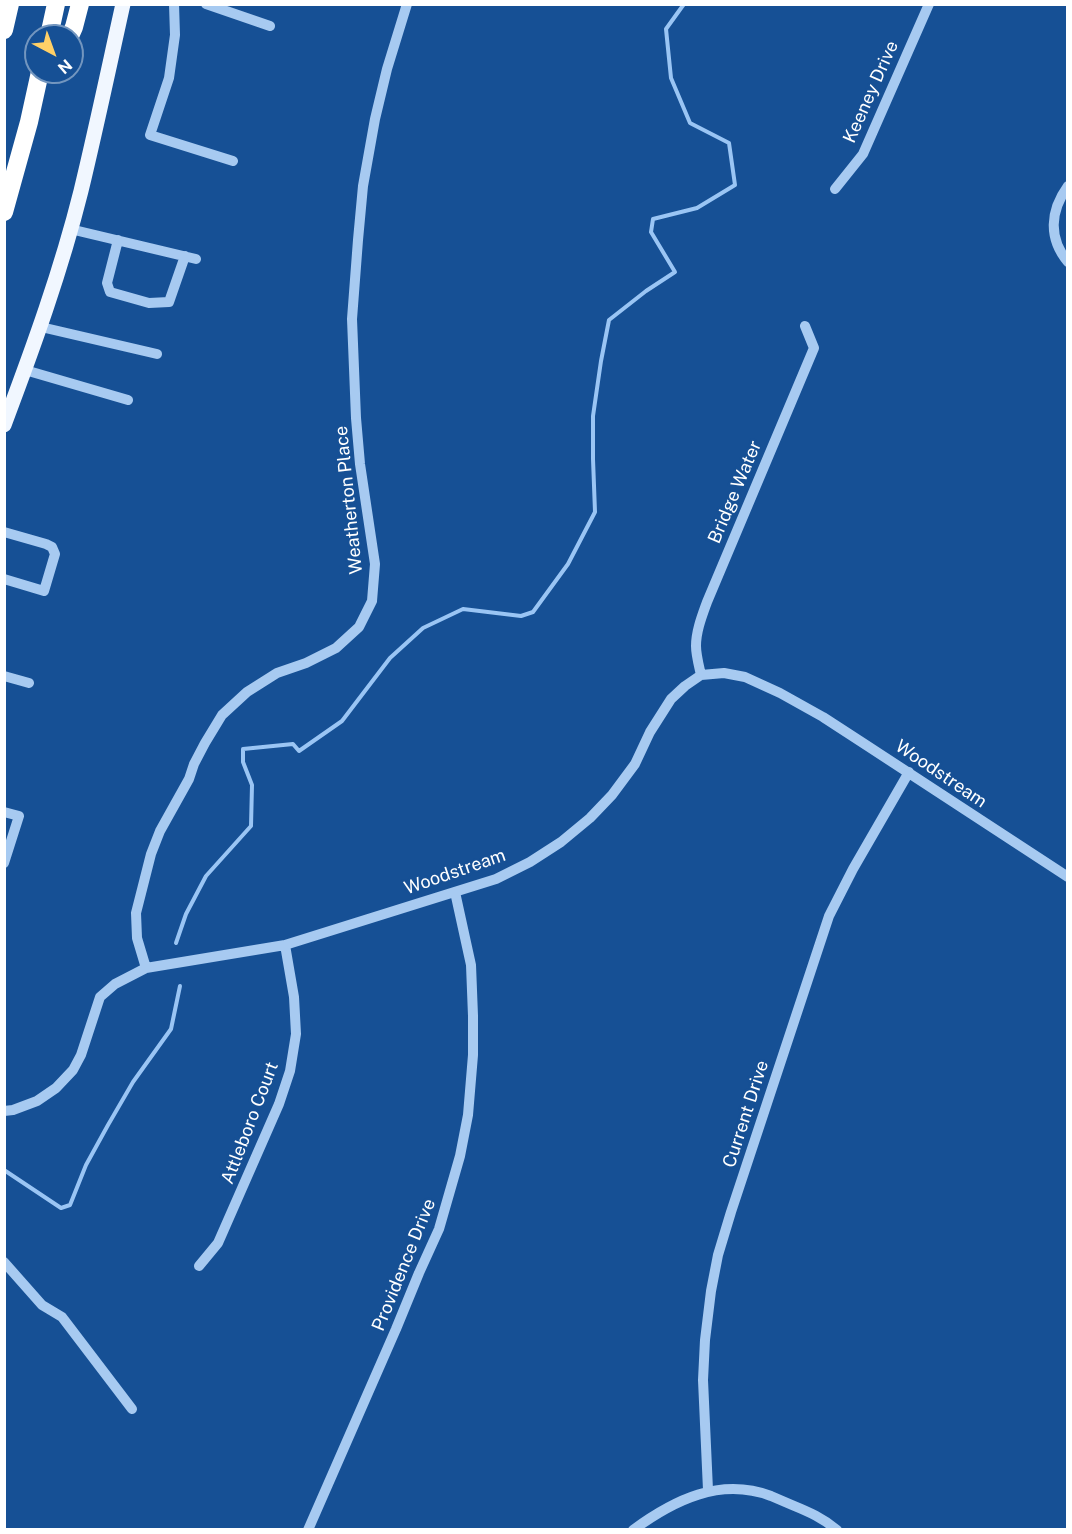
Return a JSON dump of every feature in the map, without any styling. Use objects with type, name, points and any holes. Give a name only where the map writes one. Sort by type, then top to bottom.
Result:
[{"type":"highway","points":[[4,30],[10,4]]},
{"type":"highway","points":[[52,24],[56,4]]},
{"type":"highway","points":[[75,24],[81,4]]},
{"type":"highway","points":[[4,212],[37,84]]},
{"type":"highway","points":[[29,122],[47,84]]},
{"type":"main road","points":[[4,425],[41,327],[70,229],[123,4]]},
{"type":"street","points":[[174,4],[175,35],[169,78],[150,135],[233,161]]},
{"type":"street","points":[[206,4],[270,26]]},
{"type":"street","name":"Weatherton Place","points":[[146,968],[137,938],[136,913],[151,854],[160,831],[189,779],[194,764],[222,715],[247,692],[277,673],[306,663],[336,648],[359,627],[372,601],[375,564],[360,464],[352,319],[363,186],[387,69],[407,4]]},
{"type":"street","name":"Keeney Drive","points":[[836,189],[863,154],[929,4]]},
{"type":"street","points":[[1068,186],[1060,196],[1053,215],[1059,252],[1068,262]]},
{"type":"street","points":[[70,229],[196,259]]},
{"type":"street","points":[[118,240],[107,283],[110,292],[149,303],[169,302],[185,256]]},
{"type":"street","name":"Bridge Water","points":[[701,675],[696,647],[700,623],[814,348],[805,326]]},
{"type":"street","points":[[41,327],[157,354]]},
{"type":"street","points":[[25,370],[128,400]]},
{"type":"street","points":[[4,532],[46,544],[52,547],[55,554],[44,591],[4,579]]},
{"type":"street","name":"Woodstream","points":[[4,1111],[37,1101],[56,1088],[73,1070],[81,1055],[100,997],[115,984],[146,968],[285,945],[496,879],[530,862],[561,842],[590,818],[612,795],[634,764],[650,732],[671,699],[701,675],[724,673],[745,677],[780,693],[823,717],[1068,877]]},
{"type":"street","points":[[4,676],[29,683]]},
{"type":"street","name":"Current Drive","points":[[708,1490],[703,1380],[711,1291],[718,1255],[830,916],[853,869],[909,772]]},
{"type":"street","points":[[4,812],[18,816],[4,863]]},
{"type":"street","name":"Providence Drive","points":[[308,1530],[439,1229],[460,1156],[468,1115],[474,1016],[471,965],[455,892]]},
{"type":"street","name":"Attleboro Court","points":[[199,1266],[218,1243],[279,1104],[290,1071],[296,1035],[294,997],[285,945]]},
{"type":"street","points":[[4,1262],[42,1305],[62,1317],[132,1409]]},
{"type":"street","points":[[633,1530],[673,1503],[708,1490],[740,1489],[769,1495],[825,1520],[837,1530]]},
{"type":"waterway","points":[[176,943],[186,914],[206,876],[251,826],[252,785],[243,762],[243,749],[293,744],[299,751],[342,721],[390,658],[423,628],[463,609],[521,616],[533,612],[568,564],[595,512],[593,416],[609,320],[675,272],[651,232],[653,219],[697,208],[735,185],[729,143],[690,123],[671,78],[666,29],[684,4]]},
{"type":"waterway","points":[[4,1170],[61,1208],[70,1205],[86,1165],[108,1125],[133,1082],[171,1029],[180,986]]}]
